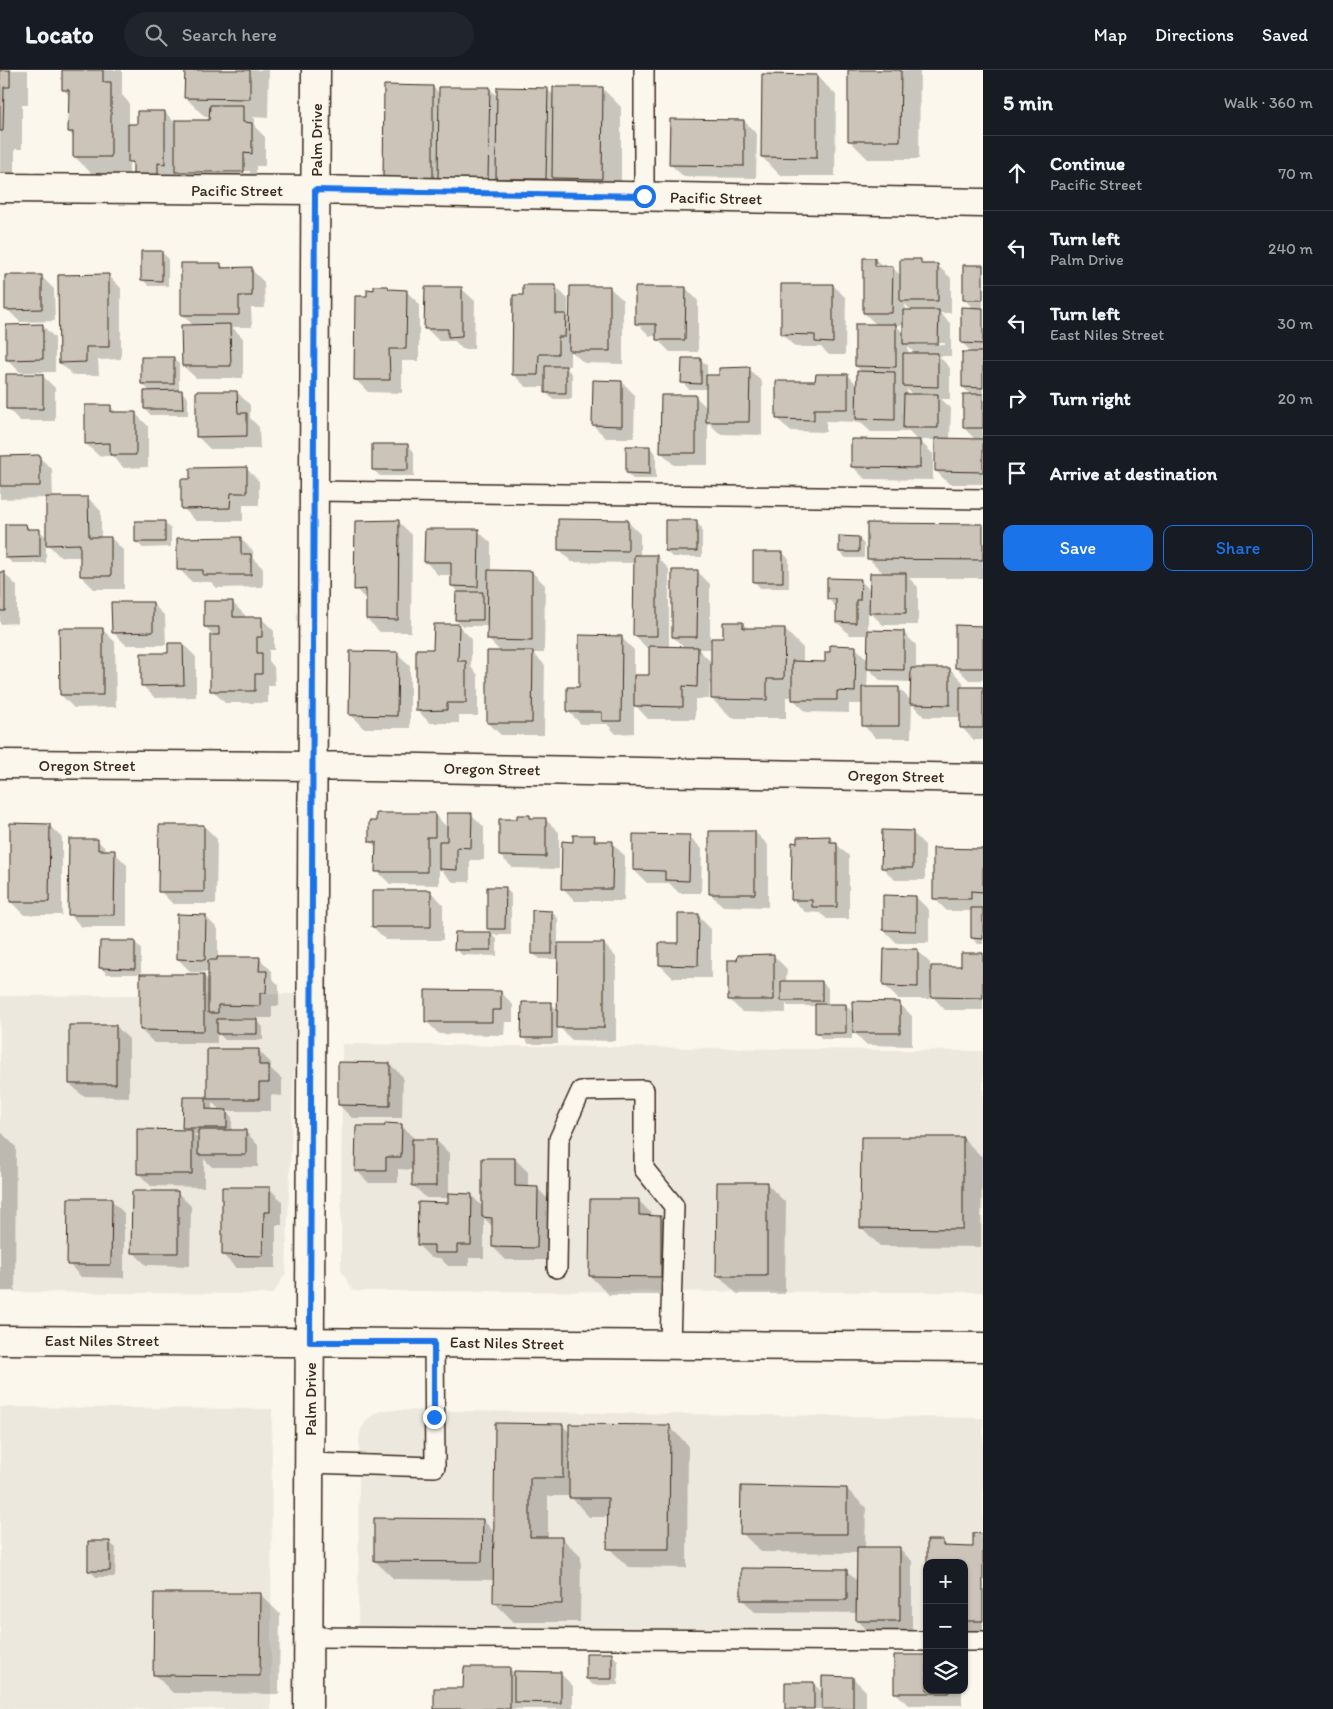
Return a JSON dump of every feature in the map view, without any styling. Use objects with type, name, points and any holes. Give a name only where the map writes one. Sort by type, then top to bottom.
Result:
[{"type":"street","name":"Palm Drive","points":[[308,1709],[316,70]]},
{"type":"street","name":"Pacific Street","points":[[0,188],[315,190],[983,203]]},
{"type":"street","name":"Oregon Street","points":[[0,764],[313,766],[983,778]]},
{"type":"street","name":"East Niles Street","points":[[0,1340],[983,1347]]},
{"type":"lane","points":[[644,70],[644,196]]},
{"type":"lane","points":[[314,491],[983,499]]},
{"type":"lane","points":[[558,1268],[559,1139],[581,1091],[644,1090],[644,1169],[674,1206],[670,1345]]},
{"type":"lane","points":[[309,1463],[435,1467],[434,1342]]},
{"type":"lane","points":[[308,1637],[923,1640]]},
{"type":"lane","points":[[968,1641],[983,1641]]},
{"type":"shaded area","points":[[297,994],[286,1273],[273,1294],[0,1292],[0,996]]},
{"type":"shaded area","points":[[342,1044],[983,1051],[983,1292],[353,1291],[341,1270]]},
{"type":"shaded area","points":[[0,1407],[272,1409],[271,1709],[0,1709]]},
{"type":"shaded area","points":[[385,1410],[983,1418],[983,1643],[968,1643],[968,1559],[923,1559],[923,1642],[358,1634],[359,1439],[361,1429],[375,1413]]},
{"type":"building","points":[[0,70],[10,70],[10,87],[4,87],[3,131],[0,131]]},
{"type":"building","points":[[62,70],[103,70],[103,82],[111,82],[111,157],[73,157],[73,132],[68,132],[69,90],[62,90]]},
{"type":"building","points":[[185,70],[250,70],[250,99],[184,98]]},
{"type":"building","points":[[848,70],[901,70],[900,141],[848,141]]},
{"type":"building","points":[[762,74],[817,75],[817,158],[761,157]]},
{"type":"building","points":[[384,85],[433,86],[433,179],[383,179]]},
{"type":"building","points":[[439,87],[490,87],[488,179],[438,179]]},
{"type":"building","points":[[497,87],[548,88],[546,179],[496,179]]},
{"type":"building","points":[[553,87],[603,87],[602,179],[552,178]]},
{"type":"building","points":[[210,105],[243,105],[243,122],[252,123],[252,154],[244,153],[244,172],[175,172],[175,120],[209,120]]},
{"type":"building","points":[[137,111],[165,111],[165,164],[158,163],[158,183],[133,183],[133,162],[128,162],[128,124],[137,124]]},
{"type":"building","points":[[670,119],[744,120],[744,166],[669,165]]},
{"type":"building","points":[[141,251],[162,251],[162,281],[141,280]]},
{"type":"building","points":[[863,258],[875,258],[875,266],[893,266],[892,313],[863,313]]},
{"type":"building","points":[[900,259],[921,259],[921,264],[938,264],[938,301],[900,301]]},
{"type":"building","points":[[181,263],[221,263],[221,268],[252,267],[252,296],[239,296],[239,315],[181,315]]},
{"type":"building","points":[[963,265],[983,265],[983,300],[963,300]]},
{"type":"building","points":[[109,274],[109,347],[86,347],[86,362],[59,363],[58,275]]},
{"type":"building","points":[[5,275],[42,275],[42,309],[5,310]]},
{"type":"building","points":[[781,284],[833,284],[833,343],[815,342],[815,335],[781,334]]},
{"type":"building","points":[[523,285],[556,285],[556,314],[566,314],[565,337],[558,337],[558,354],[539,354],[538,375],[512,375],[513,295],[523,295]]},
{"type":"building","points":[[374,286],[388,286],[389,289],[407,290],[406,349],[389,349],[390,380],[354,380],[355,296],[367,296],[367,289],[374,290]]},
{"type":"building","points":[[570,286],[610,286],[610,351],[569,351]]},
{"type":"building","points":[[425,287],[462,287],[462,336],[448,337],[448,329],[424,329]]},
{"type":"building","points":[[635,287],[686,287],[685,340],[656,340],[656,324],[635,324]]},
{"type":"building","points":[[961,307],[983,308],[983,344],[961,343]]},
{"type":"building","points":[[903,310],[939,310],[938,344],[903,344]]},
{"type":"building","points":[[43,324],[43,359],[6,360],[6,325]]},
{"type":"building","points":[[230,324],[231,366],[182,366],[181,325]]},
{"type":"building","points":[[855,324],[896,324],[896,367],[855,366]]},
{"type":"building","points":[[962,352],[983,352],[983,388],[962,387]]},
{"type":"building","points":[[903,353],[938,353],[938,387],[903,386]]},
{"type":"building","points":[[141,357],[174,357],[174,384],[141,384]]},
{"type":"building","points":[[682,358],[701,358],[701,384],[681,383]]},
{"type":"building","points":[[545,366],[566,366],[566,393],[545,393]]},
{"type":"building","points":[[750,367],[749,422],[706,422],[706,375],[719,375],[719,368]]},
{"type":"building","points":[[857,371],[895,372],[895,420],[856,419]]},
{"type":"building","points":[[6,374],[43,374],[43,409],[6,409]]},
{"type":"building","points":[[816,374],[848,374],[848,409],[814,409],[814,420],[776,419],[776,381],[815,381]]},
{"type":"building","points":[[593,380],[622,381],[622,426],[592,425]]},
{"type":"building","points":[[182,390],[183,409],[144,409],[144,391]]},
{"type":"building","points":[[196,391],[237,391],[238,413],[247,413],[247,436],[196,437]]},
{"type":"building","points":[[904,394],[938,394],[938,428],[903,428]]},
{"type":"building","points":[[963,394],[983,394],[983,428],[963,428]]},
{"type":"building","points":[[661,395],[696,395],[696,453],[660,453]]},
{"type":"building","points":[[85,405],[111,405],[111,412],[136,412],[136,455],[110,455],[110,443],[85,444]]},
{"type":"building","points":[[935,438],[983,439],[983,472],[935,471]]},
{"type":"building","points":[[851,439],[920,440],[920,468],[851,467]]},
{"type":"building","points":[[372,444],[408,444],[408,470],[372,470]]},
{"type":"building","points":[[626,446],[650,446],[650,474],[626,473]]},
{"type":"building","points":[[40,455],[40,486],[0,486],[0,456]]},
{"type":"building","points":[[247,467],[247,493],[231,493],[230,508],[181,509],[181,479],[190,479],[190,468]]},
{"type":"building","points":[[46,497],[88,497],[89,537],[111,537],[111,576],[80,576],[80,544],[46,545]]},
{"type":"building","points":[[558,519],[628,520],[628,551],[558,550]]},
{"type":"building","points":[[399,520],[398,620],[366,619],[366,589],[354,590],[355,521]]},
{"type":"building","points":[[665,520],[697,520],[697,551],[665,551]]},
{"type":"building","points":[[135,521],[165,521],[165,542],[135,542]]},
{"type":"building","points":[[867,523],[983,524],[983,560],[867,559]]},
{"type":"building","points":[[5,524],[26,524],[27,529],[40,529],[40,557],[5,558]]},
{"type":"building","points":[[425,529],[479,529],[478,587],[451,586],[451,562],[424,562]]},
{"type":"building","points":[[839,536],[859,537],[859,552],[839,552]]},
{"type":"building","points":[[241,537],[241,554],[251,554],[251,575],[203,575],[203,570],[177,570],[177,538]]},
{"type":"building","points":[[753,552],[783,552],[783,582],[753,582]]},
{"type":"building","points":[[634,555],[657,555],[657,636],[633,636]]},
{"type":"building","points":[[488,570],[532,571],[532,641],[487,640]]},
{"type":"building","points":[[672,570],[698,570],[697,637],[672,637]]},
{"type":"building","points":[[0,572],[5,572],[5,611],[0,611]]},
{"type":"building","points":[[870,573],[906,573],[906,613],[869,613]]},
{"type":"building","points":[[827,578],[861,579],[860,600],[856,600],[856,623],[836,622],[836,599],[827,599]]},
{"type":"building","points":[[456,592],[483,592],[483,620],[455,620]]},
{"type":"building","points":[[204,601],[233,601],[233,617],[262,617],[262,637],[257,637],[257,653],[262,653],[262,674],[255,674],[255,691],[210,691],[210,635],[219,635],[219,627],[204,627]]},
{"type":"building","points":[[111,602],[153,602],[153,632],[112,633]]},
{"type":"building","points":[[723,622],[743,622],[743,628],[785,628],[784,679],[767,679],[767,700],[711,699],[711,638],[723,638]]},
{"type":"building","points":[[434,624],[459,624],[458,661],[466,661],[466,703],[447,703],[447,710],[416,711],[416,649],[433,649]]},
{"type":"building","points":[[955,625],[983,626],[983,668],[955,668]]},
{"type":"building","points":[[59,628],[103,628],[103,695],[60,695]]},
{"type":"building","points":[[868,630],[904,631],[904,670],[867,669]]},
{"type":"building","points":[[579,635],[622,636],[621,721],[602,721],[602,712],[567,712],[567,687],[579,687]]},
{"type":"building","points":[[168,643],[183,643],[184,685],[141,686],[141,653],[168,653]]},
{"type":"building","points":[[830,645],[856,646],[855,692],[837,691],[837,700],[792,700],[792,661],[825,662],[825,652],[830,652]]},
{"type":"building","points":[[649,646],[698,647],[697,687],[683,686],[683,707],[634,706],[634,675],[649,675]]},
{"type":"building","points":[[350,651],[398,652],[397,716],[349,715]]},
{"type":"building","points":[[487,651],[533,651],[532,723],[487,723]]},
{"type":"building","points":[[911,668],[950,668],[950,705],[910,704]]},
{"type":"building","points":[[862,687],[899,687],[899,726],[862,726]]},
{"type":"building","points":[[960,687],[983,687],[983,728],[960,728]]},
{"type":"building","points":[[376,813],[435,813],[435,837],[427,837],[427,872],[375,872],[376,842],[369,842],[369,821],[376,821]]},
{"type":"building","points":[[447,813],[472,813],[471,848],[457,847],[457,870],[439,869],[439,841],[447,841]]},
{"type":"building","points":[[517,815],[530,815],[530,818],[546,818],[546,857],[499,856],[499,819],[517,819]]},
{"type":"building","points":[[10,823],[50,824],[49,902],[10,902]]},
{"type":"building","points":[[159,825],[204,825],[204,892],[158,892]]},
{"type":"building","points":[[882,830],[913,831],[913,868],[881,868]]},
{"type":"building","points":[[709,831],[755,831],[755,894],[709,894]]},
{"type":"building","points":[[633,834],[690,835],[689,881],[665,880],[665,871],[633,870]]},
{"type":"building","points":[[573,835],[595,835],[594,841],[613,841],[612,889],[561,889],[562,841],[573,842]]},
{"type":"building","points":[[830,836],[830,842],[837,842],[837,907],[812,907],[812,900],[791,900],[792,842],[797,843],[797,837]]},
{"type":"building","points":[[69,839],[98,839],[98,850],[115,850],[114,915],[68,915]]},
{"type":"building","points":[[933,848],[983,849],[983,892],[971,891],[971,899],[933,899]]},
{"type":"building","points":[[487,887],[506,887],[505,929],[487,929]]},
{"type":"building","points":[[372,890],[431,890],[431,927],[372,927]]},
{"type":"building","points":[[883,895],[916,896],[916,931],[883,930]]},
{"type":"building","points":[[971,908],[983,908],[983,939],[971,938]]},
{"type":"building","points":[[532,910],[552,911],[552,954],[532,954]]},
{"type":"building","points":[[177,914],[206,915],[205,960],[177,959]]},
{"type":"building","points":[[678,914],[699,914],[698,966],[659,965],[659,943],[678,943]]},
{"type":"building","points":[[455,932],[491,932],[491,950],[454,950]]},
{"type":"building","points":[[100,941],[135,941],[135,969],[99,968]]},
{"type":"building","points":[[558,943],[604,943],[604,1028],[557,1028]]},
{"type":"building","points":[[884,949],[918,949],[918,987],[883,986]]},
{"type":"building","points":[[961,953],[983,953],[983,998],[931,997],[931,966],[961,966]]},
{"type":"building","points":[[774,954],[774,1000],[728,1000],[728,960],[737,960],[738,955]]},
{"type":"building","points":[[217,957],[260,957],[259,971],[267,971],[266,993],[260,993],[260,1006],[218,1005],[218,1013],[208,1013],[208,960],[217,960]]},
{"type":"building","points":[[140,974],[204,974],[204,1031],[140,1030]]},
{"type":"building","points":[[781,981],[822,981],[822,1001],[781,1001]]},
{"type":"building","points":[[425,990],[501,991],[501,1010],[492,1010],[492,1022],[425,1022]]},
{"type":"building","points":[[852,1001],[900,1002],[900,1033],[853,1033]]},
{"type":"building","points":[[522,1002],[552,1002],[552,1038],[521,1038]]},
{"type":"building","points":[[815,1004],[846,1004],[846,1033],[815,1033]]},
{"type":"building","points":[[217,1019],[257,1019],[257,1034],[217,1034]]},
{"type":"building","points":[[69,1025],[116,1025],[116,1084],[69,1084]]},
{"type":"building","points":[[207,1049],[259,1049],[259,1065],[269,1065],[269,1083],[259,1083],[259,1099],[207,1099]]},
{"type":"building","points":[[338,1062],[390,1063],[390,1106],[338,1105]]},
{"type":"building","points":[[183,1097],[206,1097],[206,1109],[227,1110],[227,1128],[182,1128]]},
{"type":"building","points":[[385,1123],[402,1124],[401,1157],[386,1157],[386,1171],[355,1171],[356,1126],[385,1126]]},
{"type":"building","points":[[137,1129],[192,1130],[192,1174],[137,1174]]},
{"type":"building","points":[[198,1130],[246,1130],[246,1155],[198,1155]]},
{"type":"building","points":[[861,1137],[963,1137],[963,1229],[860,1228]]},
{"type":"building","points":[[412,1139],[436,1139],[436,1186],[412,1186]]},
{"type":"building","points":[[482,1158],[515,1158],[515,1186],[538,1187],[537,1248],[492,1247],[492,1218],[482,1217]]},
{"type":"building","points":[[717,1182],[767,1182],[767,1276],[716,1276]]},
{"type":"building","points":[[222,1187],[270,1187],[270,1212],[264,1212],[263,1256],[222,1255]]},
{"type":"building","points":[[132,1191],[178,1191],[178,1253],[131,1253]]},
{"type":"building","points":[[448,1193],[472,1194],[471,1245],[457,1245],[457,1253],[434,1253],[434,1245],[417,1245],[418,1202],[448,1203]]},
{"type":"building","points":[[68,1198],[112,1198],[111,1265],[67,1265]]},
{"type":"building","points":[[590,1199],[639,1199],[639,1215],[661,1216],[661,1277],[589,1276]]},
{"type":"building","points":[[495,1423],[563,1424],[563,1478],[530,1478],[530,1537],[562,1537],[562,1604],[493,1603]]},
{"type":"building","points":[[569,1424],[670,1425],[669,1549],[607,1549],[608,1498],[569,1498]]},
{"type":"building","points":[[741,1486],[847,1488],[847,1534],[740,1534]]},
{"type":"building","points":[[374,1518],[483,1519],[482,1562],[374,1561]]},
{"type":"building","points":[[973,1533],[983,1534],[983,1621],[968,1621],[968,1559],[927,1559],[927,1540],[943,1540],[943,1546],[973,1547]]},
{"type":"building","points":[[88,1541],[110,1541],[110,1571],[88,1571]]},
{"type":"building","points":[[857,1547],[900,1547],[900,1621],[856,1621]]},
{"type":"building","points":[[741,1568],[847,1569],[847,1600],[741,1600]]},
{"type":"building","points":[[154,1593],[261,1593],[260,1676],[153,1675]]},
{"type":"building","points":[[586,1653],[612,1653],[612,1679],[586,1679]]},
{"type":"building","points":[[894,1655],[923,1655],[923,1693],[894,1693]]},
{"type":"building","points":[[464,1667],[510,1667],[510,1709],[434,1709],[434,1688],[463,1688]]},
{"type":"building","points":[[514,1671],[561,1672],[561,1703],[514,1702]]},
{"type":"building","points":[[822,1676],[853,1677],[853,1709],[822,1709]]},
{"type":"building","points":[[785,1682],[814,1682],[814,1709],[785,1709]]},
{"type":"route","points":[[434,1417],[434,1342],[310,1342],[315,190],[644,196]]}]
